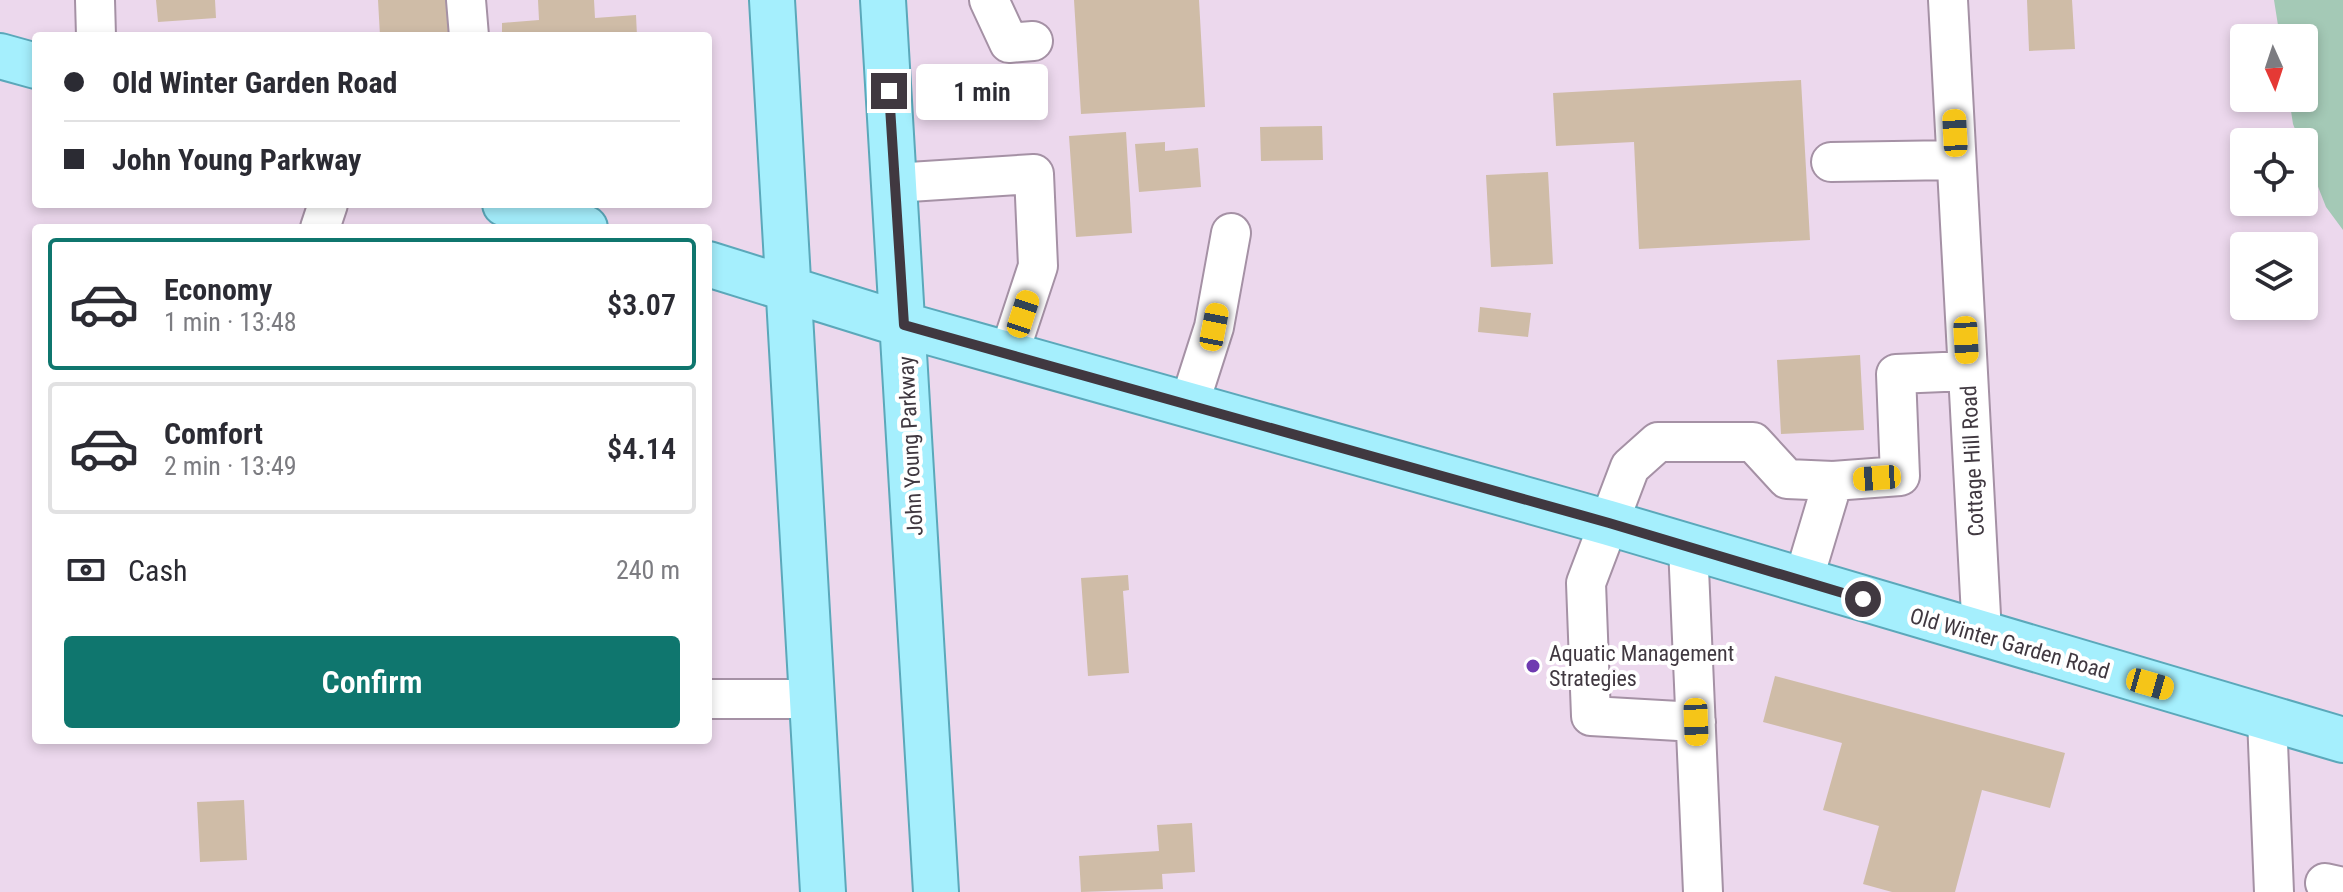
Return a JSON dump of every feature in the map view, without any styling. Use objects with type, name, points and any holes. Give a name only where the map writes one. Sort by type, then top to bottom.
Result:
[{"type":"main road","points":[[772,0],[823,892]]},
{"type":"main road","name":"John Young Parkway","points":[[883,0],[936,892]]},
{"type":"main road","points":[[0,56],[32,65]]},
{"type":"main road","points":[[518,208],[568,224]]},
{"type":"main road","name":"Old Winter Garden Road","points":[[712,265],[904,325],[1609,523],[2343,740]]},
{"type":"street","points":[[95,0],[96,32]]},
{"type":"street","points":[[466,0],[469,32]]},
{"type":"street","points":[[989,0],[1009,43],[1033,41]]},
{"type":"street","name":"Cottage Hill Road","points":[[1948,0],[1982,634]]},
{"type":"street","points":[[1831,162],[1956,160]]},
{"type":"street","points":[[894,183],[1034,174],[1038,266],[1009,354]]},
{"type":"street","points":[[1189,405],[1214,327],[1231,233]]},
{"type":"street","points":[[1696,722],[1591,716],[1586,583],[1630,467],[1658,442],[1753,442],[1787,479],[1833,481],[1900,476],[1896,374],[1967,371]]},
{"type":"street","points":[[1803,581],[1833,481]]},
{"type":"street","points":[[1688,546],[1703,892]]},
{"type":"street","points":[[712,699],[811,699]]},
{"type":"street","points":[[2267,718],[2274,892]]},
{"type":"green space","points":[[2274,0],[2343,0],[2343,230],[2326,207],[2318,187],[2318,128],[2295,128],[2291,112],[2318,112],[2318,24],[2278,24]]},
{"type":"building","points":[[156,0],[215,0],[216,18],[158,22]]},
{"type":"building","points":[[378,0],[455,0],[457,32],[380,32]]},
{"type":"building","points":[[538,0],[594,0],[595,18],[636,15],[637,32],[502,32],[502,23],[539,20]]},
{"type":"building","points":[[1074,0],[1199,0],[1205,107],[1081,114]]},
{"type":"building","points":[[2027,0],[2072,0],[2075,49],[2029,51]]},
{"type":"building","points":[[1801,80],[1810,240],[1639,249],[1634,142],[1556,146],[1553,93]]},
{"type":"building","points":[[1322,126],[1323,160],[1261,161],[1260,127]]},
{"type":"building","points":[[1126,132],[1132,233],[1076,237],[1069,136]]},
{"type":"building","points":[[1165,142],[1165,151],[1198,148],[1201,187],[1139,192],[1135,144]]},
{"type":"building","points":[[1548,172],[1553,264],[1491,267],[1486,175]]},
{"type":"building","points":[[1480,307],[1531,313],[1528,337],[1478,332]]},
{"type":"building","points":[[1860,355],[1864,430],[1781,434],[1777,360]]},
{"type":"building","points":[[1128,575],[1129,590],[1123,591],[1129,673],[1088,676],[1081,578]]},
{"type":"building","points":[[1775,676],[2065,753],[2050,808],[1982,790],[1955,892],[1892,892],[1863,884],[1879,826],[1823,810],[1842,743],[1763,722]]},
{"type":"building","points":[[244,800],[247,860],[200,862],[197,802]]},
{"type":"building","points":[[1192,823],[1195,872],[1162,874],[1163,889],[1081,892],[1079,856],[1159,851],[1157,825]]},
{"type":"place","name":"Aquatic Management Strategies","points":[[1533,666]]},
{"type":"route","points":[[889,91],[904,325],[1609,523],[1863,599]]}]
